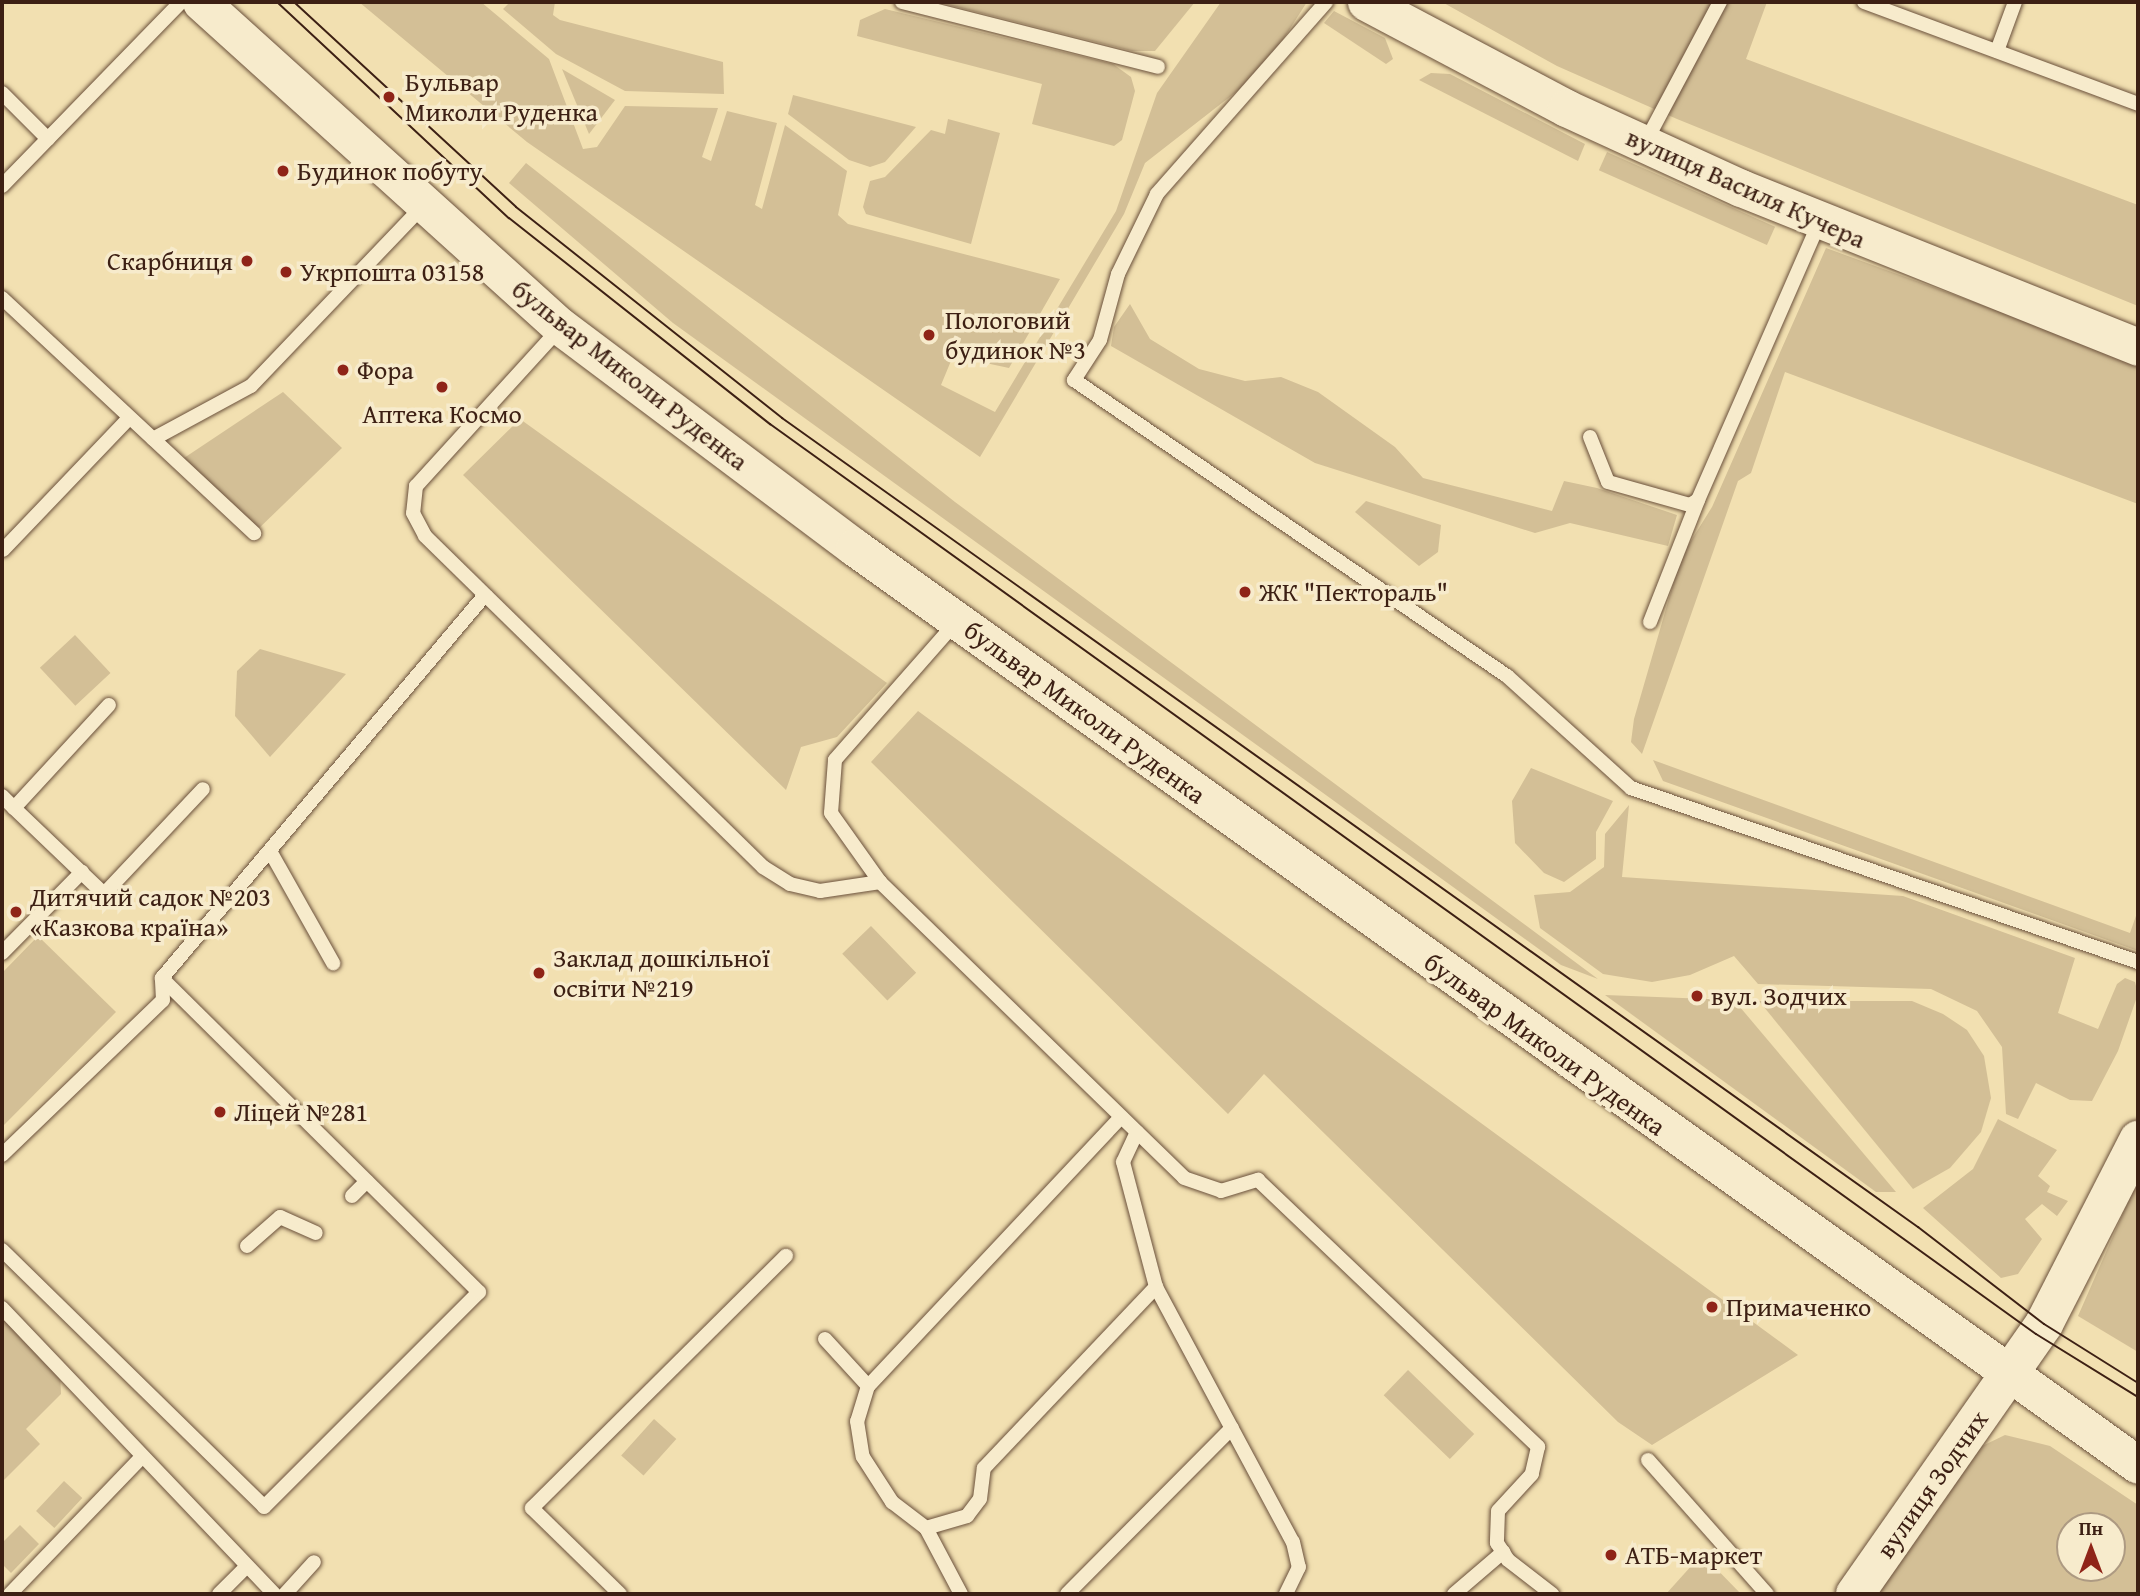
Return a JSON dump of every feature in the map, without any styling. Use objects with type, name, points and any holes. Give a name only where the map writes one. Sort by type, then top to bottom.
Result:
[{"type":"main road","name":"вулиця Зодчих","points":[[1855,1594],[2053,1310],[2138,1140]]},
{"type":"street","name":"бульвар Миколи Руденка","points":[[201,2],[422,207],[561,327],[958,620],[2138,1465]]},
{"type":"street","name":"вулиця Василя Кучера","points":[[1366,2],[1643,143],[1819,223],[2138,347]]},
{"type":"lane","points":[[2,186],[181,2]]},
{"type":"lane","points":[[902,2],[1158,66]]},
{"type":"lane","points":[[1326,2],[1157,194],[1118,274],[1100,340],[1074,380],[1507,676],[1625,786],[2138,962]]},
{"type":"lane","points":[[1643,143],[1720,2]]},
{"type":"lane","points":[[1864,2],[2138,104]]},
{"type":"lane","points":[[1997,51],[2015,2]]},
{"type":"lane","points":[[4,97],[48,139]]},
{"type":"lane","points":[[153,439],[251,386],[422,207]]},
{"type":"lane","points":[[1650,622],[1698,500],[1819,223]]},
{"type":"lane","points":[[2,298],[254,533]]},
{"type":"lane","points":[[561,327],[416,486],[413,513],[425,536],[763,867],[790,884],[820,891],[880,882]]},
{"type":"lane","points":[[2,550],[129,418]]},
{"type":"lane","points":[[1590,437],[1608,482],[1690,505],[1698,500]]},
{"type":"lane","points":[[2,1155],[163,1000],[162,978],[485,595]]},
{"type":"lane","points":[[958,620],[835,760],[831,813],[880,882],[1184,1178],[1221,1191],[1258,1180],[1538,1447],[1531,1474],[1498,1511],[1503,1552],[1552,1594]]},
{"type":"lane","points":[[14,808],[109,705]]},
{"type":"lane","points":[[2,796],[104,894],[203,789]]},
{"type":"lane","points":[[270,851],[334,963]]},
{"type":"lane","points":[[2,953],[82,872]]},
{"type":"lane","points":[[2,1250],[264,1507],[479,1292],[162,978]]},
{"type":"lane","points":[[961,1594],[926,1528],[892,1502],[863,1457],[857,1421],[868,1386],[1121,1117]]},
{"type":"lane","points":[[1137,1132],[1123,1162],[1156,1287],[1293,1542],[1299,1567],[1286,1594]]},
{"type":"lane","points":[[352,1196],[367,1181]]},
{"type":"lane","points":[[247,1246],[280,1217],[316,1233]]},
{"type":"lane","points":[[620,1594],[532,1508],[786,1256]]},
{"type":"lane","points":[[926,1528],[967,1516],[980,1499],[984,1468],[1156,1287]]},
{"type":"lane","points":[[2,1308],[139,1460],[274,1594]]},
{"type":"lane","points":[[825,1339],[868,1386]]},
{"type":"lane","points":[[1067,1594],[1232,1428]]},
{"type":"lane","points":[[10,1594],[139,1460]]},
{"type":"lane","points":[[1648,1460],[1767,1594]]},
{"type":"lane","points":[[1455,1594],[1503,1552]]},
{"type":"lane","points":[[285,1594],[314,1562]]},
{"type":"lane","points":[[219,1594],[245,1568]]},
{"type":"shaded area","points":[[359,2],[481,2],[549,59],[583,149],[597,147],[625,106],[718,108],[702,157],[711,161],[727,111],[777,123],[755,205],[762,209],[785,125],[847,171],[838,215],[848,224],[1060,279],[1009,368],[953,356],[941,385],[995,412],[1116,211],[1157,93],[1221,2],[1307,2],[1263,71],[1145,163],[1124,214],[980,457],[527,142]]},
{"type":"shaded area","points":[[510,2],[555,2],[553,15],[560,20],[723,62],[724,94],[625,91],[556,54],[503,9]]},
{"type":"shaded area","points":[[937,2],[1195,2],[1155,51],[1132,51]]},
{"type":"shaded area","points":[[1442,2],[1767,2],[1746,59],[2138,205],[2138,306],[1677,119],[1557,66]]},
{"type":"shaded area","points":[[885,9],[1113,64],[1131,77],[1135,91],[1122,140],[1114,146],[1032,124],[1042,84],[857,36],[860,20]]},
{"type":"shaded area","points":[[1334,11],[1385,38],[1393,59],[1386,64],[1324,23]]},
{"type":"shaded area","points":[[562,69],[615,100],[589,134]]},
{"type":"shaded area","points":[[1431,73],[1450,74],[1585,144],[1578,161],[1419,80]]},
{"type":"shaded area","points":[[793,95],[916,127],[885,162],[870,167],[849,160],[788,114]]},
{"type":"shaded area","points":[[948,119],[1000,133],[971,244],[866,214],[863,207],[870,181],[885,177],[931,130],[945,134]]},
{"type":"shaded area","points":[[1607,152],[1775,227],[1767,245],[1599,170]]},
{"type":"shaded area","points":[[526,163],[955,502],[1598,979],[1561,965],[673,323],[509,183]]},
{"type":"shaded area","points":[[1826,248],[2138,362],[2138,504],[1785,372],[1751,473],[1738,481],[1642,754],[1631,742],[1634,719],[1681,557],[1712,507]]},
{"type":"shaded area","points":[[1130,304],[1150,339],[1199,369],[1245,381],[1281,377],[1318,392],[1395,447],[1423,478],[1552,511],[1564,481],[1597,488],[1677,515],[1668,546],[1570,523],[1535,533],[1315,463],[1111,346],[1114,327]]},
{"type":"shaded area","points":[[283,392],[342,448],[254,533],[178,462]]},
{"type":"shaded area","points":[[520,419],[887,683],[837,737],[801,747],[786,790],[463,475]]},
{"type":"shaded area","points":[[1366,501],[1441,525],[1438,552],[1419,566],[1355,512]]},
{"type":"shaded area","points":[[75,635],[110,673],[75,706],[40,668]]},
{"type":"shaded area","points":[[260,649],[346,674],[270,757],[235,716],[237,671]]},
{"type":"shaded area","points":[[918,711],[1798,1355],[1652,1445],[1618,1422],[1264,1074],[1228,1114],[871,762]]},
{"type":"shaded area","points":[[1653,760],[2130,933],[2138,910],[2138,951],[1663,781]]},
{"type":"shaded area","points":[[1531,768],[1613,801],[1596,832],[1596,859],[1564,882],[1544,873],[1515,843],[1512,801]]},
{"type":"shaded area","points":[[1629,805],[1622,877],[1903,896],[2075,958],[2058,1013],[2098,1029],[2117,984],[2125,978],[2135,982],[2138,994],[2118,1051],[2092,1101],[2070,1100],[2036,1083],[2018,1119],[2006,1114],[2002,1047],[1977,1011],[1931,989],[1758,984],[1734,956],[1690,975],[1652,982],[1603,974],[1540,928],[1534,895],[1570,892],[1604,867],[1605,834]]},
{"type":"shaded area","points":[[871,926],[916,973],[887,1001],[842,954]]},
{"type":"shaded area","points":[[38,936],[116,1012],[2,1127],[2,973]]},
{"type":"shaded area","points":[[1605,995],[1734,1000],[1896,1192],[1876,1192]]},
{"type":"shaded area","points":[[1759,1001],[1912,1001],[1943,1014],[1967,1030],[1984,1056],[1991,1098],[1981,1132],[1950,1168],[1913,1189]]},
{"type":"shaded area","points":[[1998,1119],[2057,1150],[2038,1176],[2050,1186],[2047,1192],[2068,1201],[2057,1216],[2042,1204],[2025,1219],[2042,1239],[2018,1274],[2001,1278],[1923,1208],[1973,1169]]},
{"type":"shaded area","points":[[2138,1179],[2138,1352],[2078,1316]]},
{"type":"shaded area","points":[[2,1316],[60,1372],[61,1394],[26,1429],[40,1444],[2,1482]]},
{"type":"shaded area","points":[[1408,1370],[1474,1434],[1450,1459],[1384,1395]]},
{"type":"shaded area","points":[[654,1419],[676,1439],[644,1475],[621,1455]]},
{"type":"shaded area","points":[[2005,1435],[2050,1446],[2138,1505],[2138,1594],[1874,1594],[1976,1449]]},
{"type":"shaded area","points":[[64,1481],[82,1498],[54,1528],[36,1511]]},
{"type":"shaded area","points":[[20,1525],[39,1544],[11,1573],[2,1564],[2,1543]]},
{"type":"shaded area","points":[[1702,1554],[1741,1594],[1666,1594]]},
{"type":"tram line","points":[[277,2],[509,218],[770,424],[2036,1334],[2138,1397]]},
{"type":"tram line","points":[[294,2],[516,207],[782,418],[1918,1227],[2044,1324],[2138,1383]]},
{"type":"place","name":"Бульвар Миколи Руденка","points":[[389,97]]},
{"type":"place","name":"Будинок побуту","points":[[283,171]]},
{"type":"place","name":"Скарбниця","points":[[247,261]]},
{"type":"place","name":"Укрпошта 03158","points":[[286,272]]},
{"type":"place","name":"Пологовий будинок №3","points":[[929,335]]},
{"type":"place","name":"Фора","points":[[343,370]]},
{"type":"place","name":"Аптека Космо","points":[[442,387]]},
{"type":"place","name":"ЖК \"Пектораль\"","points":[[1245,592]]},
{"type":"place","name":"Дитячий садок №203 «Казкова країна»","points":[[16,912]]},
{"type":"place","name":"Заклад дошкільної освіти №219","points":[[539,973]]},
{"type":"place","name":"вул. Зодчих","points":[[1697,996]]},
{"type":"place","name":"Ліцей №281","points":[[220,1112]]},
{"type":"place","name":"Примаченко","points":[[1712,1307]]},
{"type":"place","name":"АТБ-маркет","points":[[1611,1555]]}]
